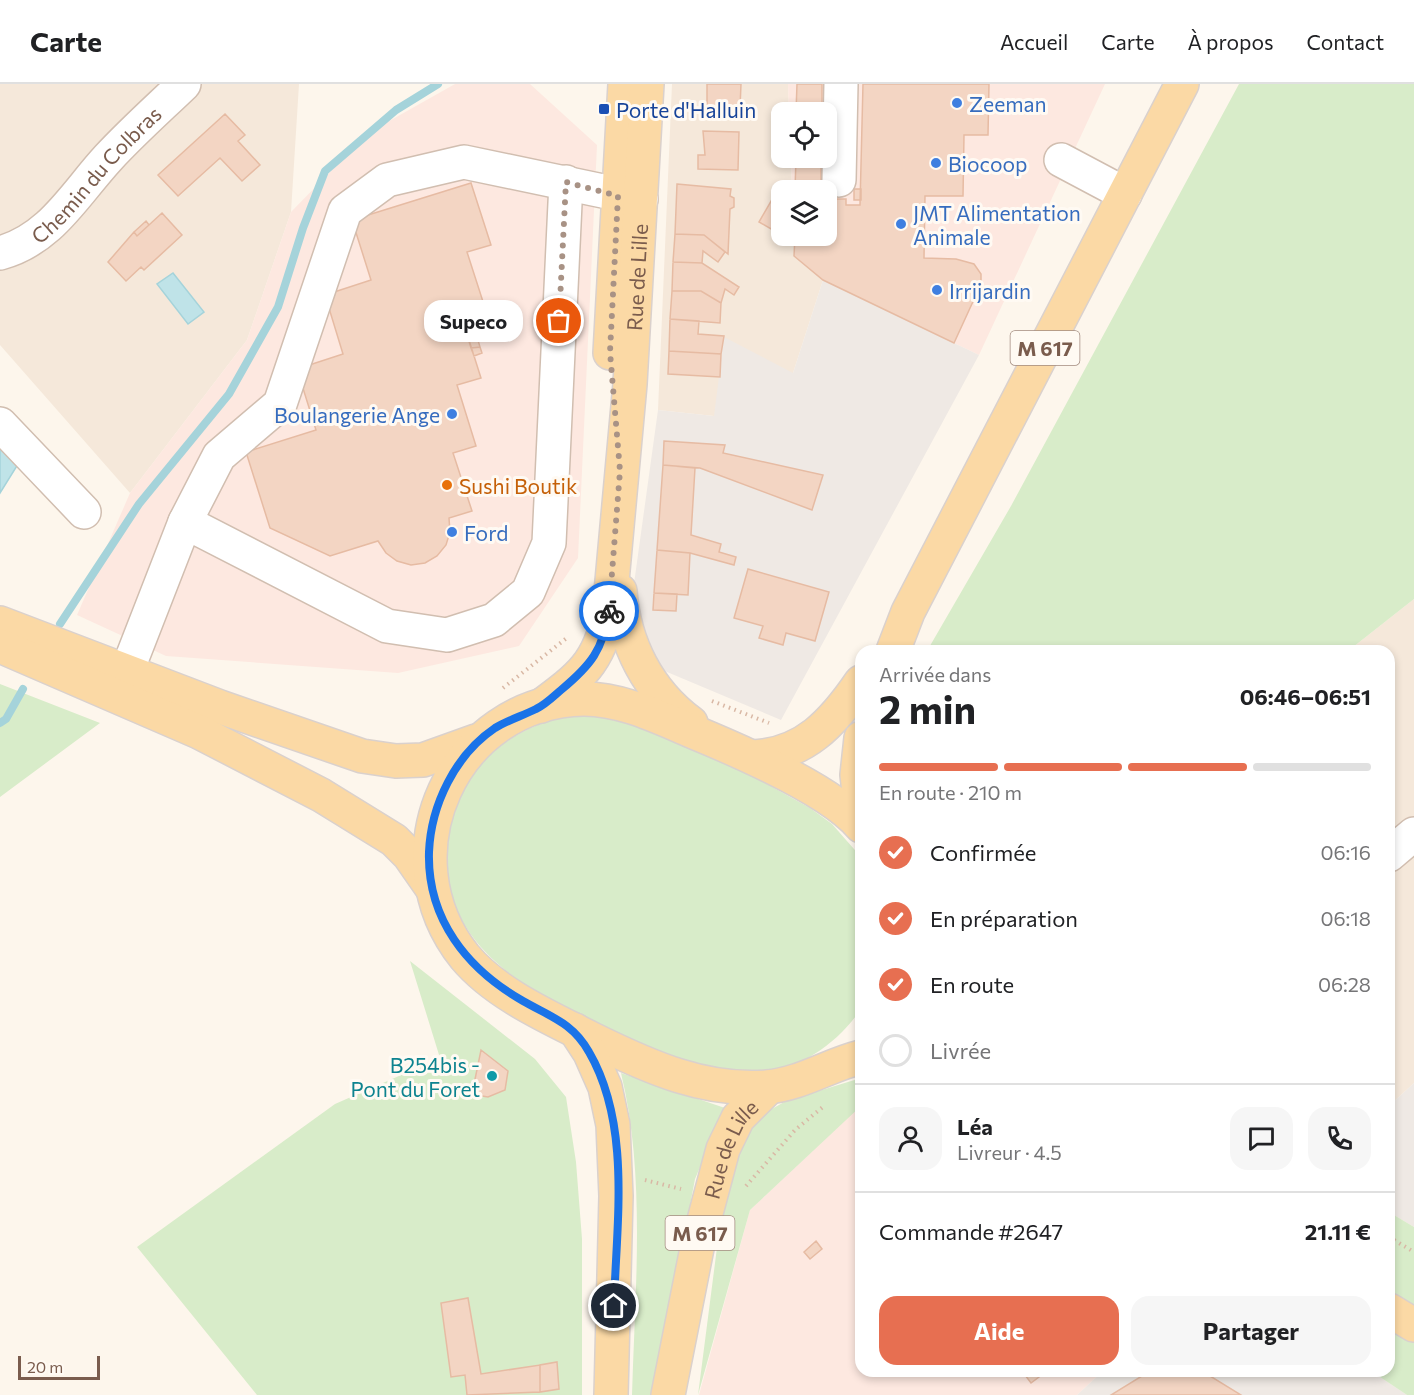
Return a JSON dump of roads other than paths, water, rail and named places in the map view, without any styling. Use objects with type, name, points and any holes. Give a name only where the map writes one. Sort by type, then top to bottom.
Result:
[{"type":"main road","name":"Rue de Lille","points":[[537,708],[583,671],[599,650],[609,614],[620,471],[630,384],[630,198],[625,84]]},
{"type":"main road","name":"Rue de Lille","points":[[630,198],[647,84]]},
{"type":"main road","name":"M 617","points":[[886,645],[908,612],[1182,84]]},
{"type":"main road","name":"Rue de Lille","points":[[616,538],[622,607],[629,641],[637,658],[663,698],[713,740]]},
{"type":"main road","name":"M 617","points":[[895,645],[908,612]]},
{"type":"main road","points":[[0,623],[340,750],[372,758],[396,761],[423,760],[453,752],[483,738],[504,723],[537,708],[575,700],[612,702],[664,719],[752,758],[837,805],[855,821]]},
{"type":"main road","points":[[0,646],[190,728],[321,795],[394,840],[409,855],[432,888]]},
{"type":"main road","points":[[752,758],[781,753],[816,736],[838,713],[855,690]]},
{"type":"main road","points":[[483,738],[455,770],[438,807],[429,851],[432,888],[445,925],[473,965],[507,992],[574,1030],[642,1062],[700,1083],[741,1088],[769,1087],[804,1079],[847,1061],[848,1053],[855,1045]]},
{"type":"main road","points":[[574,1030],[590,1053],[604,1087],[615,1149],[611,1395]]},
{"type":"main road","name":"Rue de Lille","points":[[668,1395],[698,1243],[723,1149],[738,1118],[769,1087]]},
{"type":"main road","points":[[1395,1314],[1414,1325]]},
{"type":"street","name":"Chemin du Colbras","points":[[0,253],[18,247],[44,231],[69,206],[110,156],[184,84]]},
{"type":"street","points":[[839,180],[841,84]]},
{"type":"street","points":[[1060,160],[1125,194]]},
{"type":"street","points":[[127,671],[185,522],[219,456],[280,404],[345,211],[387,180],[464,162],[566,182],[630,198]]},
{"type":"street","points":[[185,522],[387,626],[447,635],[494,620],[528,592],[549,543],[566,182]]},
{"type":"street","points":[[0,424],[84,512]]},
{"type":"street","points":[[1395,850],[1414,834]]},
{"type":"water","points":[[173,273],[204,312],[188,324],[157,284]]},
{"type":"water","points":[[0,434],[25,453],[0,493]]},
{"type":"waterway","points":[[60,624],[139,504],[229,394],[278,307],[303,228],[325,171],[396,110],[438,84]]},
{"type":"waterway","points":[[0,723],[6,719],[23,689]]},
{"type":"place","name":"Zeeman","points":[[957,103]]},
{"type":"place","name":"Porte d'Halluin","points":[[604,109]]},
{"type":"place","name":"Biocoop","points":[[936,163]]},
{"type":"place","name":"JMT Alimentation Animale","points":[[901,224]]},
{"type":"place","name":"Irrijardin","points":[[937,290]]},
{"type":"place","name":"Supeco","points":[[559,321]]},
{"type":"place","name":"Boulangerie Ange","points":[[452,414]]},
{"type":"place","name":"Sushi Boutik","points":[[447,485]]},
{"type":"place","name":"Ford","points":[[452,532]]},
{"type":"place","name":"B254bis - Pont du Foret","points":[[492,1076]]}]
